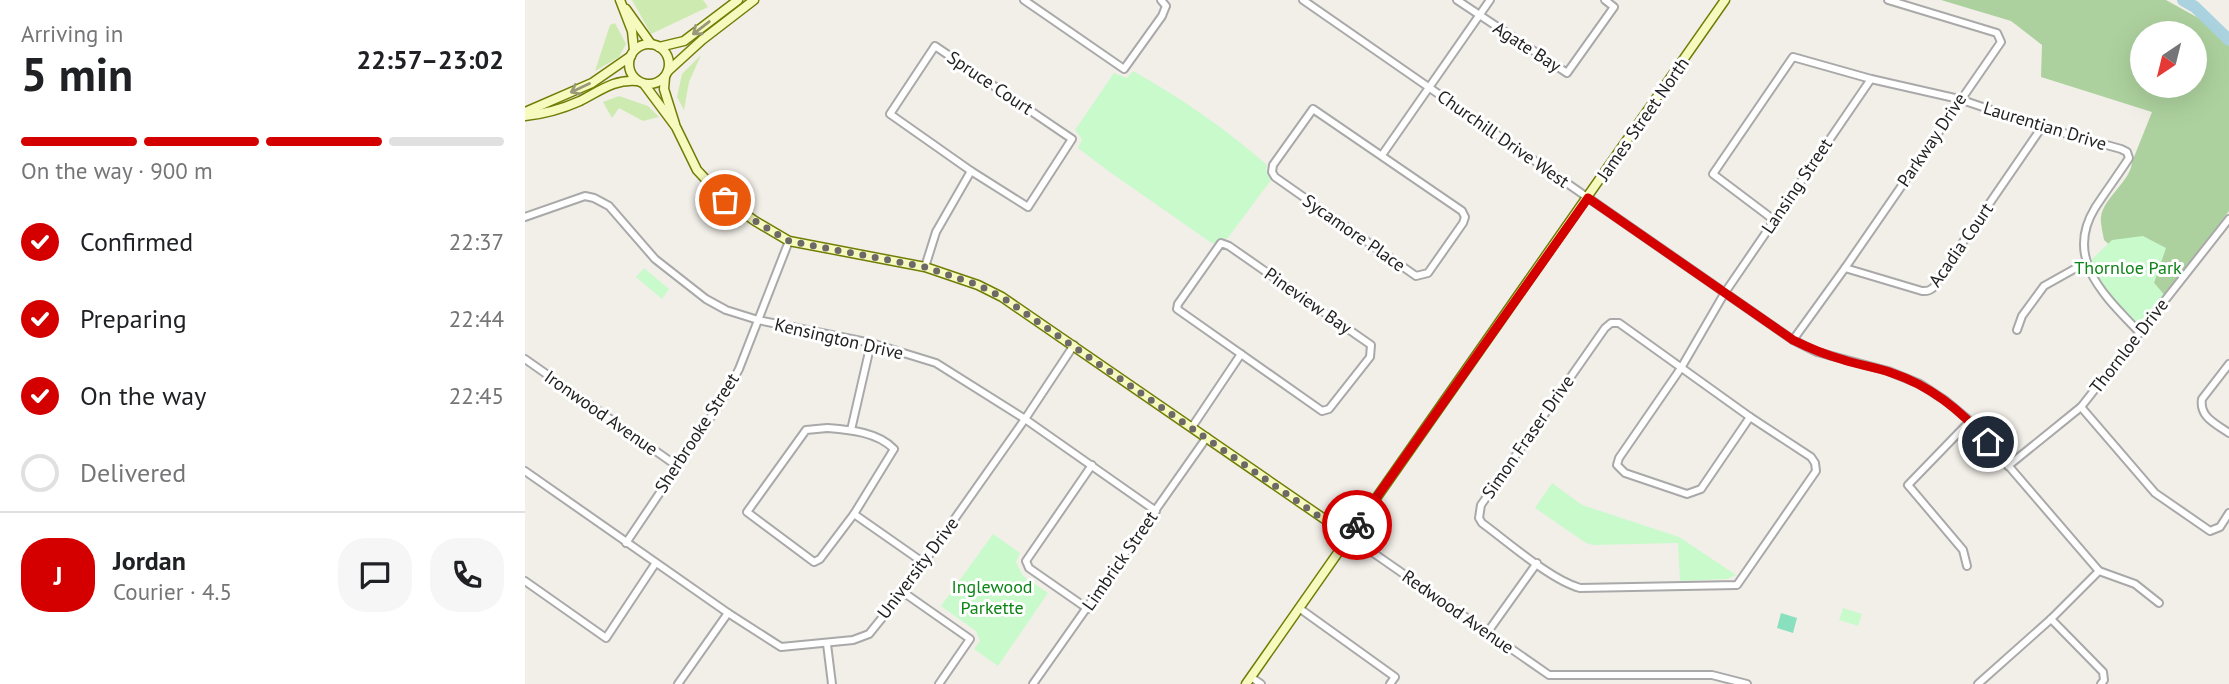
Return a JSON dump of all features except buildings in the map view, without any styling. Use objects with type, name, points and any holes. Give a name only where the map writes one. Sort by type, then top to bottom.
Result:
[{"type":"street","points":[[525,114],[591,83],[639,47],[684,41],[738,0]]},
{"type":"street","points":[[525,114],[540,114],[568,106],[617,82],[656,84],[702,40],[754,0]]},
{"type":"street","points":[[1024,0],[1122,69],[1126,69],[1162,16],[1166,6],[1161,0]]},
{"type":"street","name":"Churchill Drive West","points":[[1303,0],[1793,340],[1817,352],[1888,371],[1920,384],[1946,401],[1970,421],[2099,571]]},
{"type":"street","points":[[1457,0],[1478,15]]},
{"type":"street","points":[[1382,155],[1490,0]]},
{"type":"street","name":"Agate Bay","points":[[1478,15],[1567,74],[1614,7],[1605,0]]},
{"type":"street","name":"James Street North","points":[[1248,681],[1725,0]]},
{"type":"street","name":"Parkway Drive","points":[[1793,340],[2001,42],[1997,33],[1888,0]]},
{"type":"street","points":[[621,2],[655,45],[667,55],[667,74]]},
{"type":"street","points":[[621,2],[632,31],[629,70],[640,82]]},
{"type":"street","name":"Spruce Court","points":[[935,46],[1072,139],[1028,207],[971,171],[890,114],[935,46]]},
{"type":"street","name":"Laurentian Drive","points":[[1775,220],[1713,174],[1793,57],[1871,79],[1959,99],[2042,127],[2121,149],[2129,158],[2091,216],[2084,246],[2085,263]]},
{"type":"street","name":"Redwood Avenue","points":[[667,74],[664,89],[676,127],[697,170],[725,200],[755,221],[789,241],[925,267],[978,285],[1002,297],[1549,675]]},
{"type":"street","name":"Lansing Street","points":[[1750,417],[1702,488],[1695,493],[1687,494],[1620,470],[1617,465],[1619,458],[1681,368],[1724,294],[1871,79]]},
{"type":"street","name":"Redwood Avenue","points":[[640,82],[676,127]]},
{"type":"street","name":"Sycamore Place","points":[[1313,109],[1382,155],[1462,211],[1465,217],[1428,273],[1422,276],[1416,276],[1394,261],[1275,177],[1272,172],[1273,165],[1313,109]]},
{"type":"street","name":"Acadia Court","points":[[1845,268],[1922,291],[1929,292],[1934,289],[1941,274],[2042,127]]},
{"type":"street","points":[[925,267],[936,232],[971,171]]},
{"type":"street","name":"Kensington Drive","points":[[525,217],[585,196],[594,198],[609,206],[655,259],[684,284],[726,310],[758,320],[871,343],[936,363],[1025,419],[1156,510]]},
{"type":"street","name":"Thornloe Drive","points":[[2008,466],[2081,407],[2229,219]]},
{"type":"street","name":"Sherbrooke Street","points":[[626,543],[723,399],[739,369],[789,241]]},
{"type":"street","name":"Pineview Bay","points":[[1221,243],[1240,253],[1369,343],[1372,349],[1370,357],[1326,411],[1322,411],[1241,354],[1177,309],[1221,243]]},
{"type":"street","points":[[2017,330],[2022,316],[2044,285],[2085,263],[2113,305],[2140,333]]},
{"type":"street","name":"Simon Fraser Drive","points":[[1611,323],[1619,323],[1681,368],[1811,457],[1817,469],[1737,585],[1580,588],[1537,563],[1482,523],[1478,510],[1611,323]]},
{"type":"street","points":[[851,430],[871,343]]},
{"type":"street","name":"University Drive","points":[[525,471],[655,564],[781,647],[853,640],[869,634],[904,592],[1074,345]]},
{"type":"street","points":[[1192,427],[1241,354]]},
{"type":"street","name":"Ironwood Avenue","points":[[525,359],[677,466]]},
{"type":"street","points":[[2229,364],[2202,399],[2201,405],[2207,417],[2229,433]]},
{"type":"street","name":"Thornloe Drive","points":[[2081,407],[2155,493],[2210,530],[2220,527],[2229,513]]},
{"type":"street","points":[[1967,566],[1963,550],[1908,485],[1970,421]]},
{"type":"street","points":[[806,430],[851,430],[884,439],[894,449],[854,514],[820,559],[814,562],[747,512],[806,430]]},
{"type":"street","name":"Limbrick Street","points":[[1033,684],[1207,437]]},
{"type":"street","points":[[1088,609],[1028,568],[1026,561],[1092,465]]},
{"type":"street","points":[[854,514],[924,563]]},
{"type":"street","points":[[1487,633],[1537,563]]},
{"type":"street","points":[[525,581],[606,638],[655,564]]},
{"type":"street","points":[[1978,684],[2099,571],[2135,584],[2159,603]]},
{"type":"street","points":[[904,592],[970,639],[939,684]]},
{"type":"street","points":[[1299,608],[1395,677],[1390,684]]},
{"type":"street","points":[[678,684],[727,613]]},
{"type":"street","points":[[2051,618],[2103,672],[2104,680],[2101,684]]},
{"type":"street","points":[[827,644],[832,684]]},
{"type":"street","points":[[1546,684],[1549,675],[1711,675],[1730,682],[1747,684]]},
{"type":"street","points":[[1613,676],[1613,684]]},
{"type":"street","points":[[1248,681],[1261,684]]},
{"type":"green space","points":[[632,0],[703,0],[708,7],[651,34]]},
{"type":"green space","points":[[1941,0],[2166,0],[2204,21],[2130,21],[2130,98],[2207,98],[2207,23],[2229,35],[2229,211],[2165,296],[2154,283],[2104,240],[2101,222],[2103,210],[2127,176],[2152,112],[2041,77],[2042,45],[2011,21]]},
{"type":"green space","points":[[615,23],[626,44],[619,57],[595,71],[610,25]]},
{"type":"green space","points":[[701,55],[689,82],[684,110],[677,97],[682,74]]},
{"type":"green space","points":[[1133,71],[1203,115],[1267,165],[1266,171],[1271,180],[1227,239],[1221,238],[1213,244],[1078,148],[1082,139],[1075,130],[1114,73],[1127,78]]},
{"type":"green space","points":[[619,96],[648,106],[659,117],[643,121],[619,108],[612,118],[603,102]]},
{"type":"green space","name":"Thornloe Park","points":[[2143,236],[2166,248],[2154,283],[2165,296],[2144,321],[2135,322],[2109,293],[2089,262],[2112,240]]},
{"type":"green space","points":[[644,268],[669,289],[662,299],[636,277]]},
{"type":"green space","points":[[1552,483],[1582,505],[1679,537],[1736,575],[1727,579],[1680,581],[1678,543],[1586,543],[1535,508]]},
{"type":"green space","name":"Inglewood Parkette","points":[[993,534],[1020,553],[1016,562],[1023,576],[1048,593],[998,666],[974,649],[980,641],[976,631],[941,606]]},
{"type":"green space","points":[[1843,608],[1862,614],[1858,626],[1839,620]]},
{"type":"green space","points":[[1781,613],[1797,618],[1793,633],[1777,628]]},
{"type":"waterway","points":[[2183,0],[2195,7],[2229,40]]},
{"type":"way so far","points":[[725,200],[789,241],[925,267],[978,285],[1002,297],[1349,537],[1357,525]]},
{"type":"route","points":[[1357,525],[1588,198],[1793,340],[1817,352],[1888,371],[1920,384],[1970,421],[1988,442]]}]
